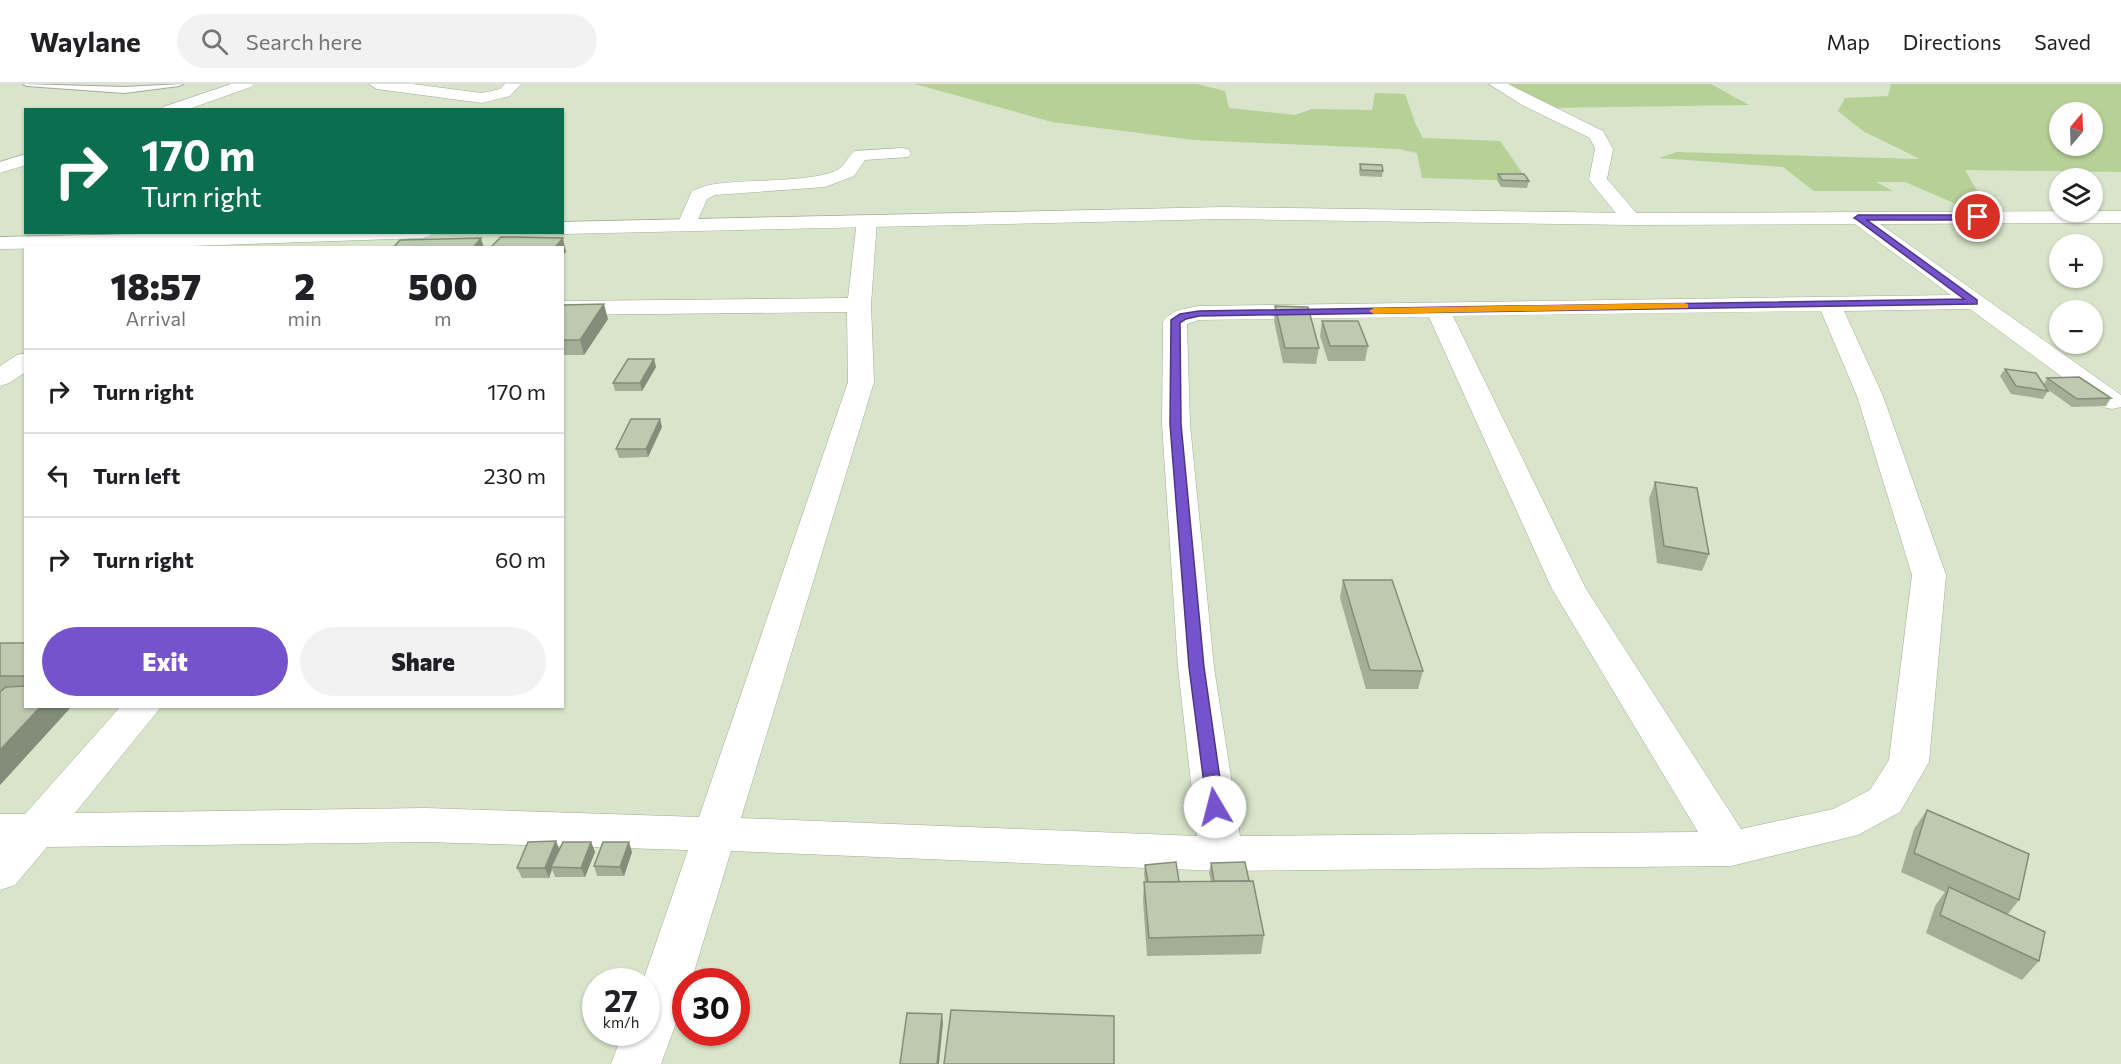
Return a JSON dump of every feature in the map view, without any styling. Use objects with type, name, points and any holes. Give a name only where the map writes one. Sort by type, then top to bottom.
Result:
[{"type":"street","points":[[175,108],[246,84]]},
{"type":"street","points":[[377,84],[491,103],[513,84]]},
{"type":"street","points":[[1497,84],[1528,102],[1597,135],[1604,149],[1598,180],[1631,219]]},
{"type":"street","points":[[687,225],[699,195],[712,190],[825,180],[847,172],[855,159],[861,155],[902,153]]},
{"type":"street","points":[[0,168],[24,160]]},
{"type":"street","points":[[0,173],[24,174]]},
{"type":"street","points":[[564,228],[1223,213],[1631,219],[2121,217]]},
{"type":"street","points":[[1858,218],[2112,401]]},
{"type":"street","points":[[636,1064],[669,975],[861,382],[859,305],[867,220]]},
{"type":"street","points":[[0,243],[187,244],[384,234]]},
{"type":"street","points":[[1221,854],[1195,655],[1176,424],[1175,322],[1183,316],[1974,302]]},
{"type":"street","points":[[564,308],[859,305]]},
{"type":"street","points":[[18,830],[425,825],[1221,854],[1731,849],[1843,823],[1885,801],[1909,762],[1929,575],[1870,396],[1830,306]]},
{"type":"street","points":[[1438,310],[1569,589],[1731,849]]},
{"type":"street","points":[[0,378],[24,361]]},
{"type":"street","points":[[0,872],[18,830],[141,708]]},
{"type":"lane","points":[[27,84],[124,90],[179,84]]},
{"type":"green space","points":[[915,84],[1197,84],[1225,91],[1229,108],[1295,115],[1312,109],[1372,110],[1375,93],[1405,94],[1423,138],[1500,141],[1528,181],[1422,178],[1417,153],[1399,149],[1194,140],[1052,122]]},
{"type":"green space","points":[[1508,84],[1711,84],[1749,105],[1546,108]]},
{"type":"green space","points":[[1891,84],[2121,84],[2121,172],[2103,172],[2103,168],[2049,168],[2049,171],[1965,170],[1986,206],[1961,206],[1905,182],[1876,182],[1893,191],[1814,191],[1783,167],[1659,158],[1677,152],[1920,159],[1863,131],[1838,111],[1845,98],[1888,96]]},
{"type":"building","points":[[1360,164],[1382,165],[1383,171],[1361,170]]},
{"type":"building","points":[[1498,174],[1524,174],[1529,181],[1502,180]]},
{"type":"building","points":[[501,237],[563,238],[556,246],[492,246]]},
{"type":"building","points":[[481,238],[475,246],[395,246],[400,240]]},
{"type":"building","points":[[604,304],[580,340],[564,340],[564,305]]},
{"type":"building","points":[[1275,306],[1308,307],[1319,348],[1285,348]]},
{"type":"building","points":[[1322,321],[1358,321],[1368,346],[1330,346]]},
{"type":"building","points":[[628,359],[654,359],[640,383],[613,383]]},
{"type":"building","points":[[2005,369],[2036,373],[2048,391],[2016,386]]},
{"type":"building","points":[[2079,377],[2111,398],[2077,399],[2047,378]]},
{"type":"building","points":[[631,419],[660,419],[646,449],[616,449]]},
{"type":"building","points":[[1655,482],[1697,488],[1709,554],[1664,546]]},
{"type":"building","points":[[1343,580],[1392,580],[1423,671],[1370,670]]},
{"type":"building","points":[[0,643],[24,643],[24,676],[0,676]]},
{"type":"building","points":[[24,686],[24,708],[39,708],[0,750],[0,692],[6,687]]},
{"type":"building","points":[[1927,810],[2029,854],[2019,900],[1914,853]]},
{"type":"building","points":[[556,841],[545,868],[517,868],[528,842]]},
{"type":"building","points":[[563,842],[591,842],[581,868],[551,867]]},
{"type":"building","points":[[603,842],[629,842],[620,867],[594,866]]},
{"type":"building","points":[[1176,862],[1179,882],[1148,882],[1145,865]]},
{"type":"building","points":[[1245,862],[1249,881],[1214,881],[1211,863]]},
{"type":"building","points":[[1253,881],[1264,935],[1149,938],[1144,882]]},
{"type":"building","points":[[1949,887],[2045,932],[2039,961],[1940,915]]},
{"type":"building","points":[[951,1010],[1114,1016],[1114,1064],[944,1064]]},
{"type":"building","points":[[907,1013],[942,1014],[937,1064],[900,1064]]},
{"type":"slow traffic","points":[[1374,311],[1684,306]]},
{"type":"route","points":[[1215,807],[1196,667],[1176,424],[1175,322],[1183,316],[1199,314],[1974,302],[1858,218],[1978,217]]}]
